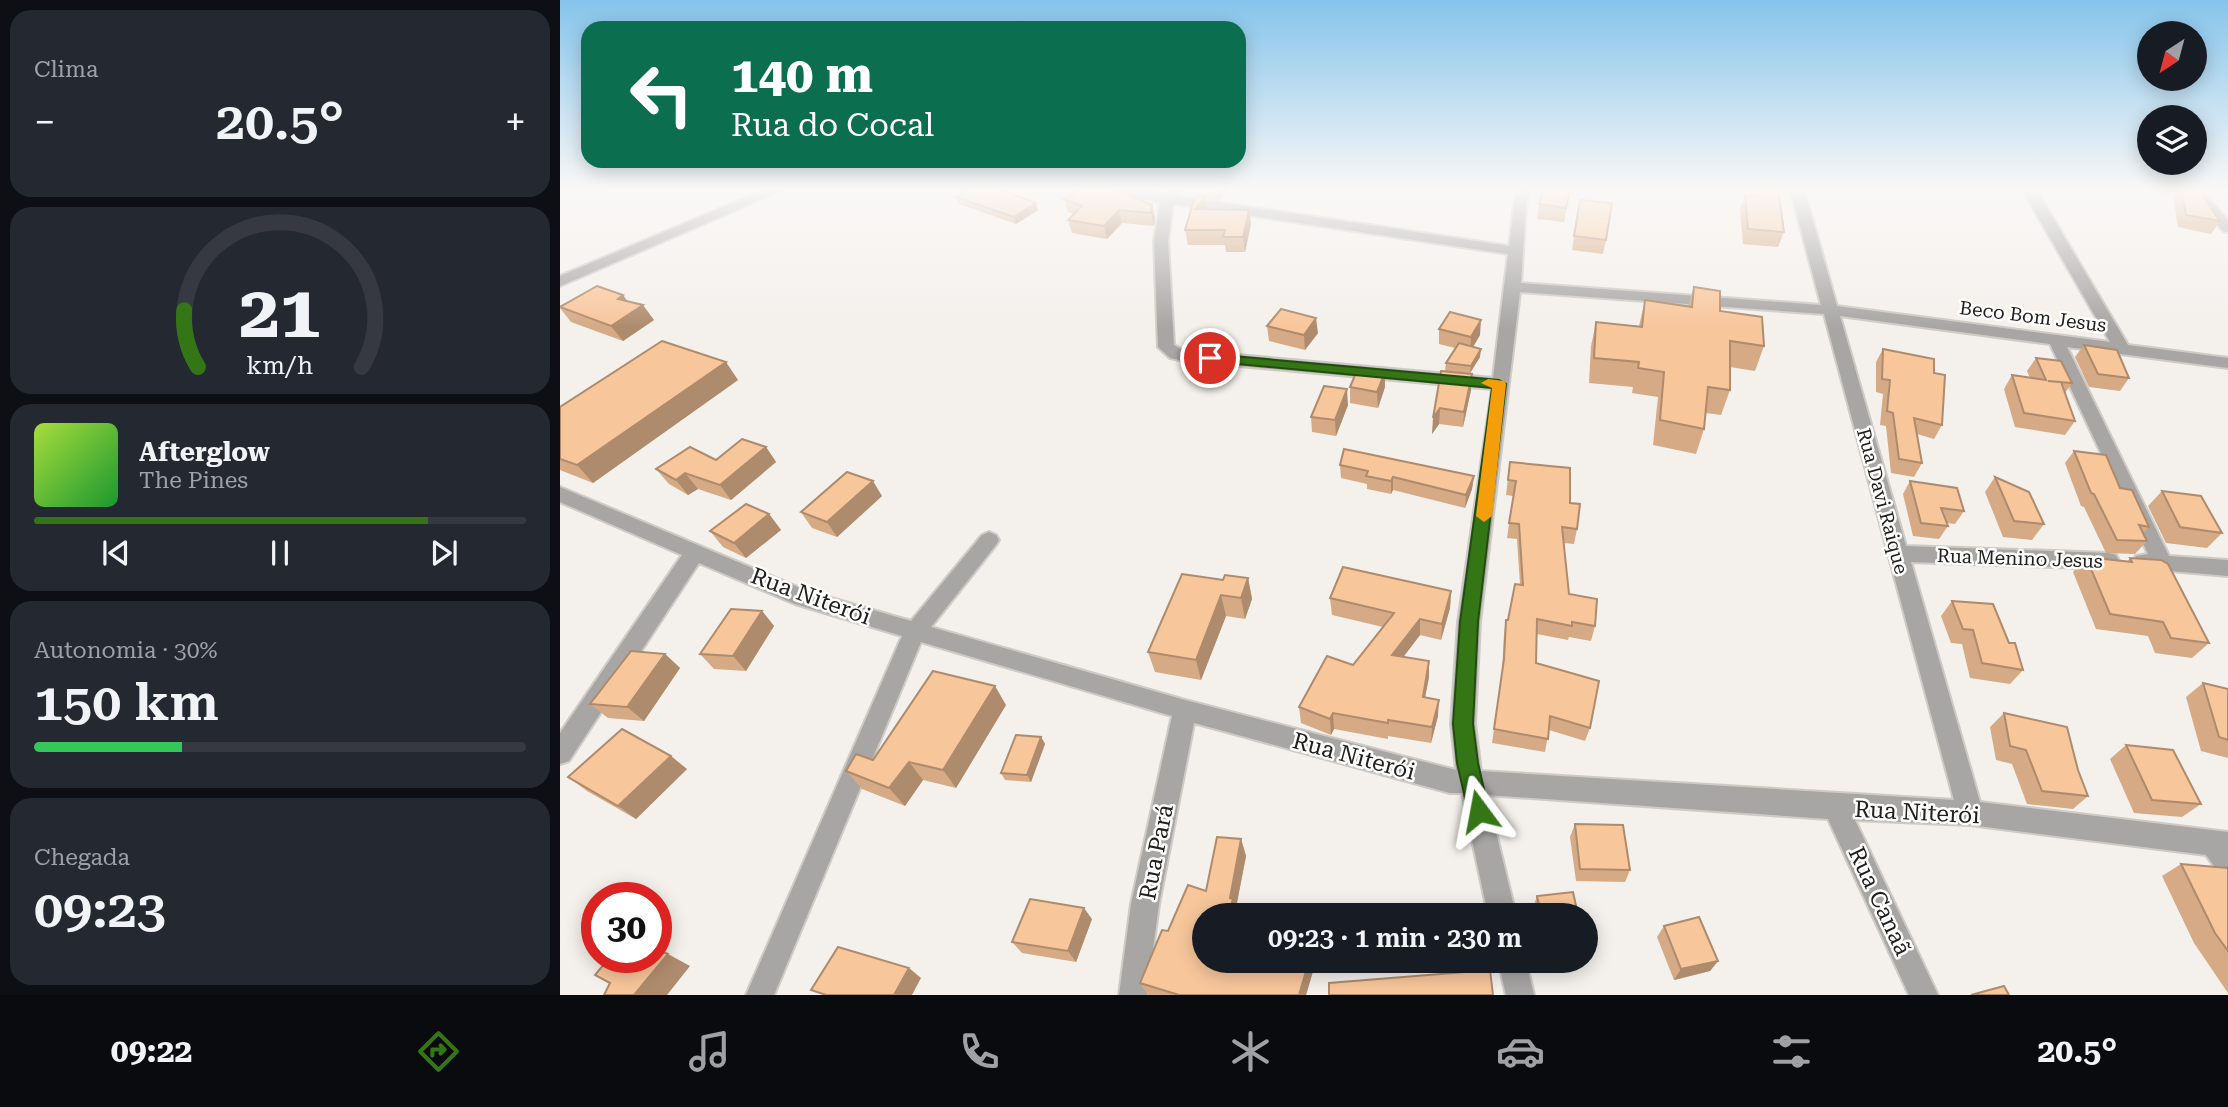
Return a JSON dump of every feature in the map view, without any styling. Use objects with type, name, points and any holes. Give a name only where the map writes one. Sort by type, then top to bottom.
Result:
[{"type":"street","points":[[560,281],[668,235]]},
{"type":"street","points":[[1162,235],[1166,347],[1169,350],[1184,356],[1499,384]]},
{"type":"street","points":[[1421,235],[1514,251]]},
{"type":"street","points":[[1499,903],[1473,785],[1463,724],[1468,635],[1513,287],[1516,235]]},
{"type":"street","name":"Rua Davi Raique","points":[[1810,235],[1970,813]]},
{"type":"street","points":[[2056,235],[2123,348]]},
{"type":"street","name":"Beco Bom Jesus","points":[[1513,287],[1832,310],[2228,363]]},
{"type":"street","points":[[2056,340],[2162,563]]},
{"type":"street","name":"Rua Niterói","points":[[560,494],[802,598],[1185,710],[1450,781],[1473,785],[1970,813],[2223,850]]},
{"type":"street","points":[[760,995],[915,631],[989,540]]},
{"type":"street","points":[[560,753],[696,551]]},
{"type":"street","name":"Rua Menino Jesus","points":[[1897,554],[2162,563],[2228,568]]},
{"type":"street","name":"Rua Pará","points":[[1133,995],[1145,904],[1185,710]]},
{"type":"street","name":"Rua Canaã","points":[[1836,807],[1924,995]]},
{"type":"street","points":[[1515,973],[1520,995]]},
{"type":"building","points":[[1223,235],[1243,235],[1243,237]]},
{"type":"building","points":[[1574,235],[1607,235],[1606,240]]},
{"type":"building","points":[[597,286],[623,295],[618,299],[643,305],[611,326],[560,307]]},
{"type":"building","points":[[1694,287],[1720,291],[1720,311],[1762,317],[1764,346],[1730,341],[1730,390],[1708,387],[1704,429],[1660,420],[1664,372],[1638,368],[1639,362],[1594,358],[1596,322],[1642,327],[1645,300],[1692,307]]},
{"type":"building","points":[[1281,309],[1316,318],[1304,335],[1267,326]]},
{"type":"building","points":[[1450,312],[1481,320],[1471,337],[1439,329]]},
{"type":"building","points":[[662,341],[726,362],[577,465],[560,459],[560,407]]},
{"type":"building","points":[[1459,343],[1481,349],[1471,366],[1446,363]]},
{"type":"building","points":[[2084,345],[2117,350],[2129,378],[2098,374]]},
{"type":"building","points":[[1883,349],[1934,359],[1934,373],[1945,375],[1942,425],[1914,418],[1922,463],[1899,459],[1893,413],[1887,411],[1890,380],[1882,379]]},
{"type":"building","points":[[2036,358],[2061,361],[2072,383],[2061,382],[2075,421],[2024,413],[2012,375],[2046,380]]},
{"type":"building","points":[[1358,368],[1385,372],[1377,392],[1350,387]]},
{"type":"building","points":[[1441,371],[1472,374],[1464,412],[1440,408],[1433,418]]},
{"type":"building","points":[[1324,386],[1347,389],[1335,420],[1311,417]]},
{"type":"building","points":[[742,439],[766,447],[720,485],[685,473],[676,480],[656,469],[690,447],[716,460]]},
{"type":"building","points":[[1344,449],[1474,476],[1466,495],[1393,477],[1391,481],[1366,476],[1368,471],[1340,465]]},
{"type":"building","points":[[2074,451],[2106,455],[2120,488],[2132,490],[2149,527],[2139,525],[2147,541],[2117,540],[2094,494],[2091,493]]},
{"type":"building","points":[[1510,462],[1570,468],[1570,503],[1580,504],[1577,529],[1562,527],[1569,594],[1597,599],[1595,626],[1572,622],[1572,626],[1537,619],[1536,663],[1599,681],[1590,728],[1550,716],[1548,739],[1494,729],[1504,659],[1506,620],[1515,584],[1523,585],[1519,524],[1509,523],[1516,481],[1508,480]]},
{"type":"building","points":[[847,472],[873,481],[827,522],[801,512]]},
{"type":"building","points":[[1995,477],[2029,492],[2044,524],[2014,521]]},
{"type":"building","points":[[1910,481],[1957,488],[1964,511],[1941,508],[1948,526],[1921,523]]},
{"type":"building","points":[[2162,491],[2201,496],[2222,533],[2180,527]]},
{"type":"building","points":[[746,504],[769,514],[734,543],[710,531]]},
{"type":"building","points":[[2086,557],[2132,562],[2130,558],[2161,560],[2168,564],[2209,643],[2171,638],[2163,622],[2110,614]]},
{"type":"building","points":[[1343,567],[1451,591],[1442,624],[1420,619],[1392,655],[1429,661],[1423,697],[1439,700],[1432,727],[1388,720],[1388,723],[1333,713],[1330,719],[1299,707],[1327,656],[1353,665],[1394,613],[1330,598]]},
{"type":"building","points":[[1182,574],[1223,580],[1225,575],[1248,578],[1241,598],[1221,595],[1196,660],[1148,652]]},
{"type":"building","points":[[1952,601],[1993,604],[2009,643],[2015,643],[2023,670],[1982,663],[1973,630],[1963,629]]},
{"type":"building","points":[[731,609],[762,611],[733,656],[700,654]]},
{"type":"building","points":[[631,651],[665,654],[627,707],[590,704]]},
{"type":"building","points":[[933,671],[995,686],[943,770],[909,762],[889,788],[846,771],[856,754],[873,760]]},
{"type":"building","points":[[2203,683],[2228,689],[2228,740],[2219,737]]},
{"type":"building","points":[[2004,713],[2067,727],[2088,796],[2042,791],[2026,750],[2010,746]]},
{"type":"building","points":[[622,729],[671,756],[618,806],[568,777]]},
{"type":"building","points":[[1016,735],[1041,737],[1027,775],[1001,773]]},
{"type":"building","points":[[2126,745],[2173,750],[2201,804],[2152,800]]},
{"type":"building","points":[[1575,824],[1623,825],[1630,870],[1580,869]]},
{"type":"building","points":[[1217,837],[1241,839],[1230,898],[1233,899],[1232,903],[1192,903],[1192,973],[1305,973],[1299,995],[1179,995],[1140,983],[1162,930],[1168,931],[1188,885],[1206,891]]},
{"type":"building","points":[[2181,864],[2228,868],[2228,951],[2215,933]]},
{"type":"building","points":[[1573,892],[1575,903],[1538,903],[1537,896]]},
{"type":"building","points":[[1030,899],[1084,908],[1068,951],[1012,942]]},
{"type":"building","points":[[1699,917],[1718,961],[1681,969],[1664,926]]},
{"type":"building","points":[[838,947],[909,968],[894,995],[826,995],[811,990]]},
{"type":"building","points":[[652,973],[634,995],[604,995],[610,983],[595,975]]},
{"type":"building","points":[[1453,973],[1490,973],[1493,995],[1329,995],[1329,983]]},
{"type":"building","points":[[2004,986],[2009,995],[1971,995]]},
{"type":"slow traffic","points":[[1484,516],[1499,384],[1488,383]]},
{"type":"route","points":[[1210,358],[1499,384],[1469,622],[1463,724],[1468,763],[1479,811]]}]
